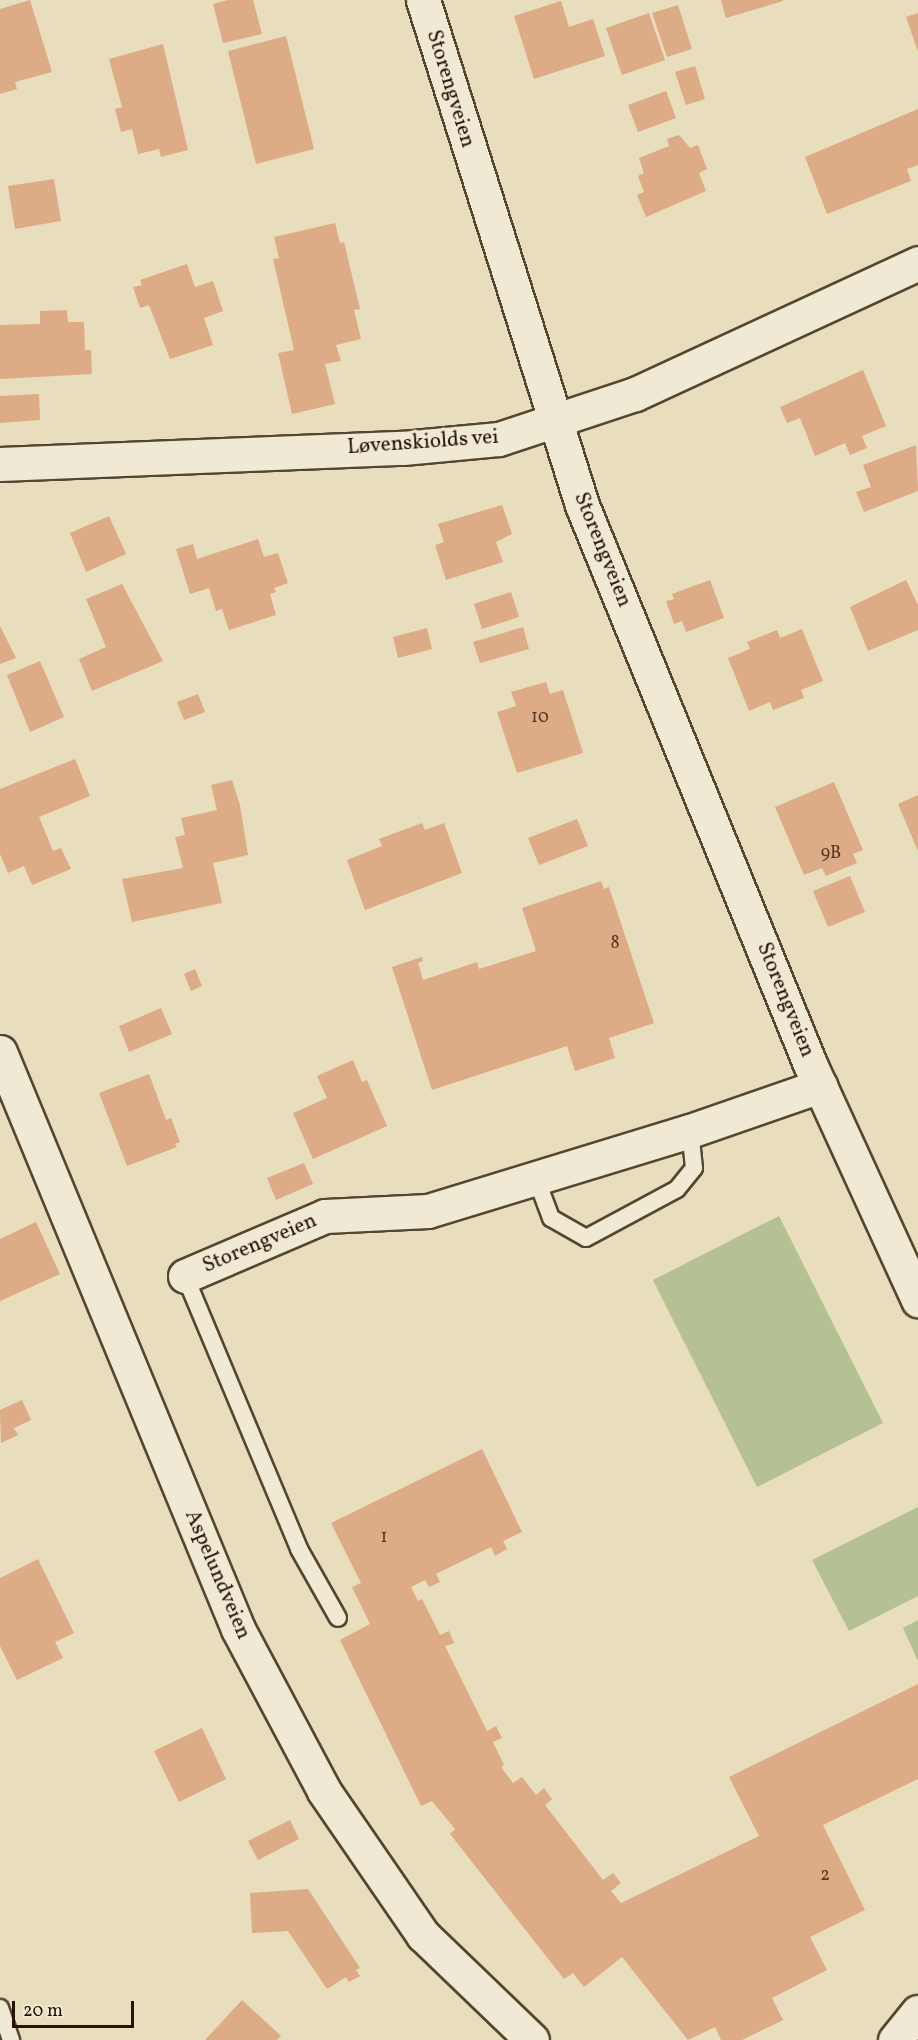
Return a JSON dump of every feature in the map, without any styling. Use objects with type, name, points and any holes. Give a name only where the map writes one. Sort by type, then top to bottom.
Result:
[{"type":"street","name":"Storengveien","points":[[423,0],[582,505],[820,1086],[918,1300]]},
{"type":"street","name":"Løvenskiolds vei","points":[[0,464],[458,444],[499,439],[635,394],[918,263]]},
{"type":"street","name":"Aspelundveien","points":[[0,1052],[238,1629],[324,1791],[423,1935],[532,2040]]},
{"type":"street","name":"Storengveien","points":[[185,1276],[325,1216],[428,1211],[690,1131],[820,1086]]},
{"type":"street","points":[[895,2040],[918,2012]]},
{"type":"lane","points":[[536,1178],[552,1218],[586,1238],[676,1189],[694,1168],[690,1131]]},
{"type":"lane","points":[[185,1276],[299,1549],[338,1618]]},
{"type":"lane","points":[[0,2008],[9,2023],[11,2040]]},
{"type":"green space","points":[[779,1216],[883,1423],[757,1487],[653,1280]]},
{"type":"green space","points":[[918,1507],[918,1596],[849,1631],[812,1560]]},
{"type":"green space","points":[[918,1620],[918,1661],[903,1628]]},
{"type":"building","points":[[30,0],[52,72],[15,82],[17,89],[0,94],[0,9]]},
{"type":"building","points":[[228,0],[253,0],[262,34],[223,43],[213,4]]},
{"type":"building","points":[[721,0],[783,0],[783,1],[726,18]]},
{"type":"building","points":[[561,1],[569,27],[593,19],[605,56],[534,79],[514,16]]},
{"type":"building","points":[[678,5],[692,49],[667,57],[652,13]]},
{"type":"building","points":[[649,13],[665,60],[622,75],[606,28]]},
{"type":"building","points":[[918,13],[918,52],[906,17]]},
{"type":"building","points":[[286,36],[314,149],[256,164],[228,51]]},
{"type":"building","points":[[163,44],[188,150],[161,157],[159,149],[138,154],[132,129],[121,132],[115,109],[122,107],[109,59]]},
{"type":"building","points":[[695,66],[705,99],[686,105],[675,72]]},
{"type":"building","points":[[666,91],[676,118],[638,132],[628,105]]},
{"type":"building","points":[[918,109],[918,165],[907,169],[911,181],[827,214],[805,157]]},
{"type":"building","points":[[679,135],[690,148],[698,145],[707,169],[699,173],[706,191],[646,217],[637,195],[644,192],[638,176],[644,173],[639,158],[669,146],[667,139]]},
{"type":"building","points":[[54,179],[61,221],[15,229],[8,186]]},
{"type":"building","points":[[335,223],[340,243],[344,242],[360,309],[354,310],[361,339],[336,345],[341,361],[325,364],[335,404],[292,414],[278,353],[294,350],[273,259],[279,258],[274,237]]},
{"type":"building","points":[[187,264],[195,287],[213,281],[223,311],[204,318],[213,345],[170,359],[149,305],[140,308],[133,287],[142,285],[140,280]]},
{"type":"building","points":[[67,310],[68,322],[84,322],[85,350],[91,350],[92,374],[0,379],[0,325],[40,324],[40,311]]},
{"type":"building","points":[[863,370],[886,426],[862,436],[867,448],[850,455],[845,443],[815,456],[800,418],[787,423],[780,407]]},
{"type":"building","points":[[39,394],[40,420],[0,423],[0,396]]},
{"type":"building","points":[[916,445],[918,491],[864,512],[856,492],[871,487],[863,465]]},
{"type":"building","points":[[502,505],[512,534],[496,542],[503,562],[446,580],[435,545],[444,542],[438,524]]},
{"type":"building","points":[[109,516],[126,554],[86,572],[70,533]]},
{"type":"building","points":[[258,539],[264,557],[278,553],[288,583],[274,588],[276,592],[270,594],[276,615],[229,630],[222,609],[216,611],[209,588],[190,594],[176,549],[193,544],[197,559]]},
{"type":"building","points":[[710,580],[724,618],[686,632],[682,621],[674,624],[666,601],[674,599],[672,594]]},
{"type":"building","points":[[906,580],[918,605],[918,630],[868,651],[850,607]]},
{"type":"building","points":[[122,584],[163,661],[92,691],[79,659],[106,647],[86,599]]},
{"type":"building","points":[[511,592],[519,617],[482,629],[474,604]]},
{"type":"building","points":[[0,626],[16,658],[0,664]]},
{"type":"building","points":[[523,627],[529,649],[480,663],[473,642]]},
{"type":"building","points":[[427,628],[432,649],[398,658],[393,637]]},
{"type":"building","points":[[802,629],[823,681],[801,690],[804,698],[773,710],[770,702],[749,711],[728,658],[750,649],[747,642],[777,630],[780,638]]},
{"type":"building","points":[[40,661],[64,717],[30,732],[7,675]]},
{"type":"building","points":[[546,682],[550,694],[563,690],[583,753],[517,773],[497,712],[516,706],[511,692]]},
{"type":"building","points":[[198,694],[205,712],[184,720],[177,702]]},
{"type":"building","points":[[75,759],[90,796],[39,817],[53,851],[61,848],[71,869],[32,885],[24,866],[8,873],[0,854],[0,789]]},
{"type":"building","points":[[232,780],[240,805],[248,855],[213,863],[222,903],[132,922],[122,879],[183,868],[175,837],[185,835],[181,818],[217,810],[211,785]]},
{"type":"building","points":[[834,782],[863,850],[853,854],[857,863],[826,876],[822,868],[804,875],[775,807]]},
{"type":"building","points":[[918,795],[918,851],[898,804]]},
{"type":"building","points":[[577,819],[588,846],[539,865],[528,838]]},
{"type":"building","points":[[422,823],[425,830],[444,823],[462,873],[365,910],[347,860],[382,846],[379,839]]},
{"type":"building","points":[[850,876],[865,912],[828,927],[813,891]]},
{"type":"building","points":[[601,881],[604,889],[609,887],[654,1023],[609,1038],[615,1058],[575,1071],[567,1046],[432,1090],[392,967],[422,957],[423,961],[418,963],[423,980],[477,962],[479,969],[536,951],[522,908]]},
{"type":"building","points":[[195,969],[202,986],[191,991],[184,974]]},
{"type":"building","points":[[161,1008],[172,1034],[129,1052],[119,1026]]},
{"type":"building","points":[[353,1060],[362,1082],[367,1080],[387,1126],[313,1159],[293,1113],[327,1098],[317,1076]]},
{"type":"building","points":[[149,1074],[166,1120],[171,1118],[180,1142],[175,1144],[177,1147],[127,1166],[99,1093]]},
{"type":"building","points":[[304,1163],[313,1184],[276,1200],[267,1178]]},
{"type":"building","points":[[36,1222],[60,1274],[0,1301],[0,1239]]},
{"type":"building","points":[[22,1400],[31,1420],[14,1428],[18,1435],[1,1443],[0,1410]]},
{"type":"building","points":[[482,1449],[522,1532],[503,1541],[507,1549],[495,1556],[491,1547],[436,1574],[440,1582],[429,1587],[425,1580],[411,1587],[418,1601],[422,1599],[440,1635],[449,1631],[454,1643],[445,1646],[487,1731],[496,1726],[502,1738],[493,1742],[504,1765],[501,1767],[513,1783],[522,1777],[536,1795],[544,1788],[552,1799],[545,1805],[603,1880],[613,1873],[621,1883],[611,1891],[621,1903],[759,1836],[729,1777],[918,1684],[918,1779],[823,1825],[865,1910],[810,1937],[827,1970],[772,1998],[783,2020],[742,2040],[721,2040],[715,2027],[688,2040],[622,1957],[584,1987],[573,1973],[564,1979],[450,1834],[455,1829],[432,1801],[421,1806],[340,1640],[370,1624],[352,1587],[361,1583],[331,1523]]},
{"type":"building","points":[[38,1559],[74,1633],[55,1642],[63,1658],[17,1680],[0,1646],[0,1578]]},
{"type":"building","points":[[202,1728],[226,1779],[179,1802],[154,1751]]},
{"type":"building","points":[[290,1820],[299,1839],[258,1860],[248,1841]]},
{"type":"building","points":[[308,1889],[360,1968],[356,1970],[360,1976],[349,1982],[346,1977],[327,1989],[288,1931],[252,1933],[250,1893]]},
{"type":"building","points":[[242,2000],[281,2036],[277,2040],[205,2040]]}]
